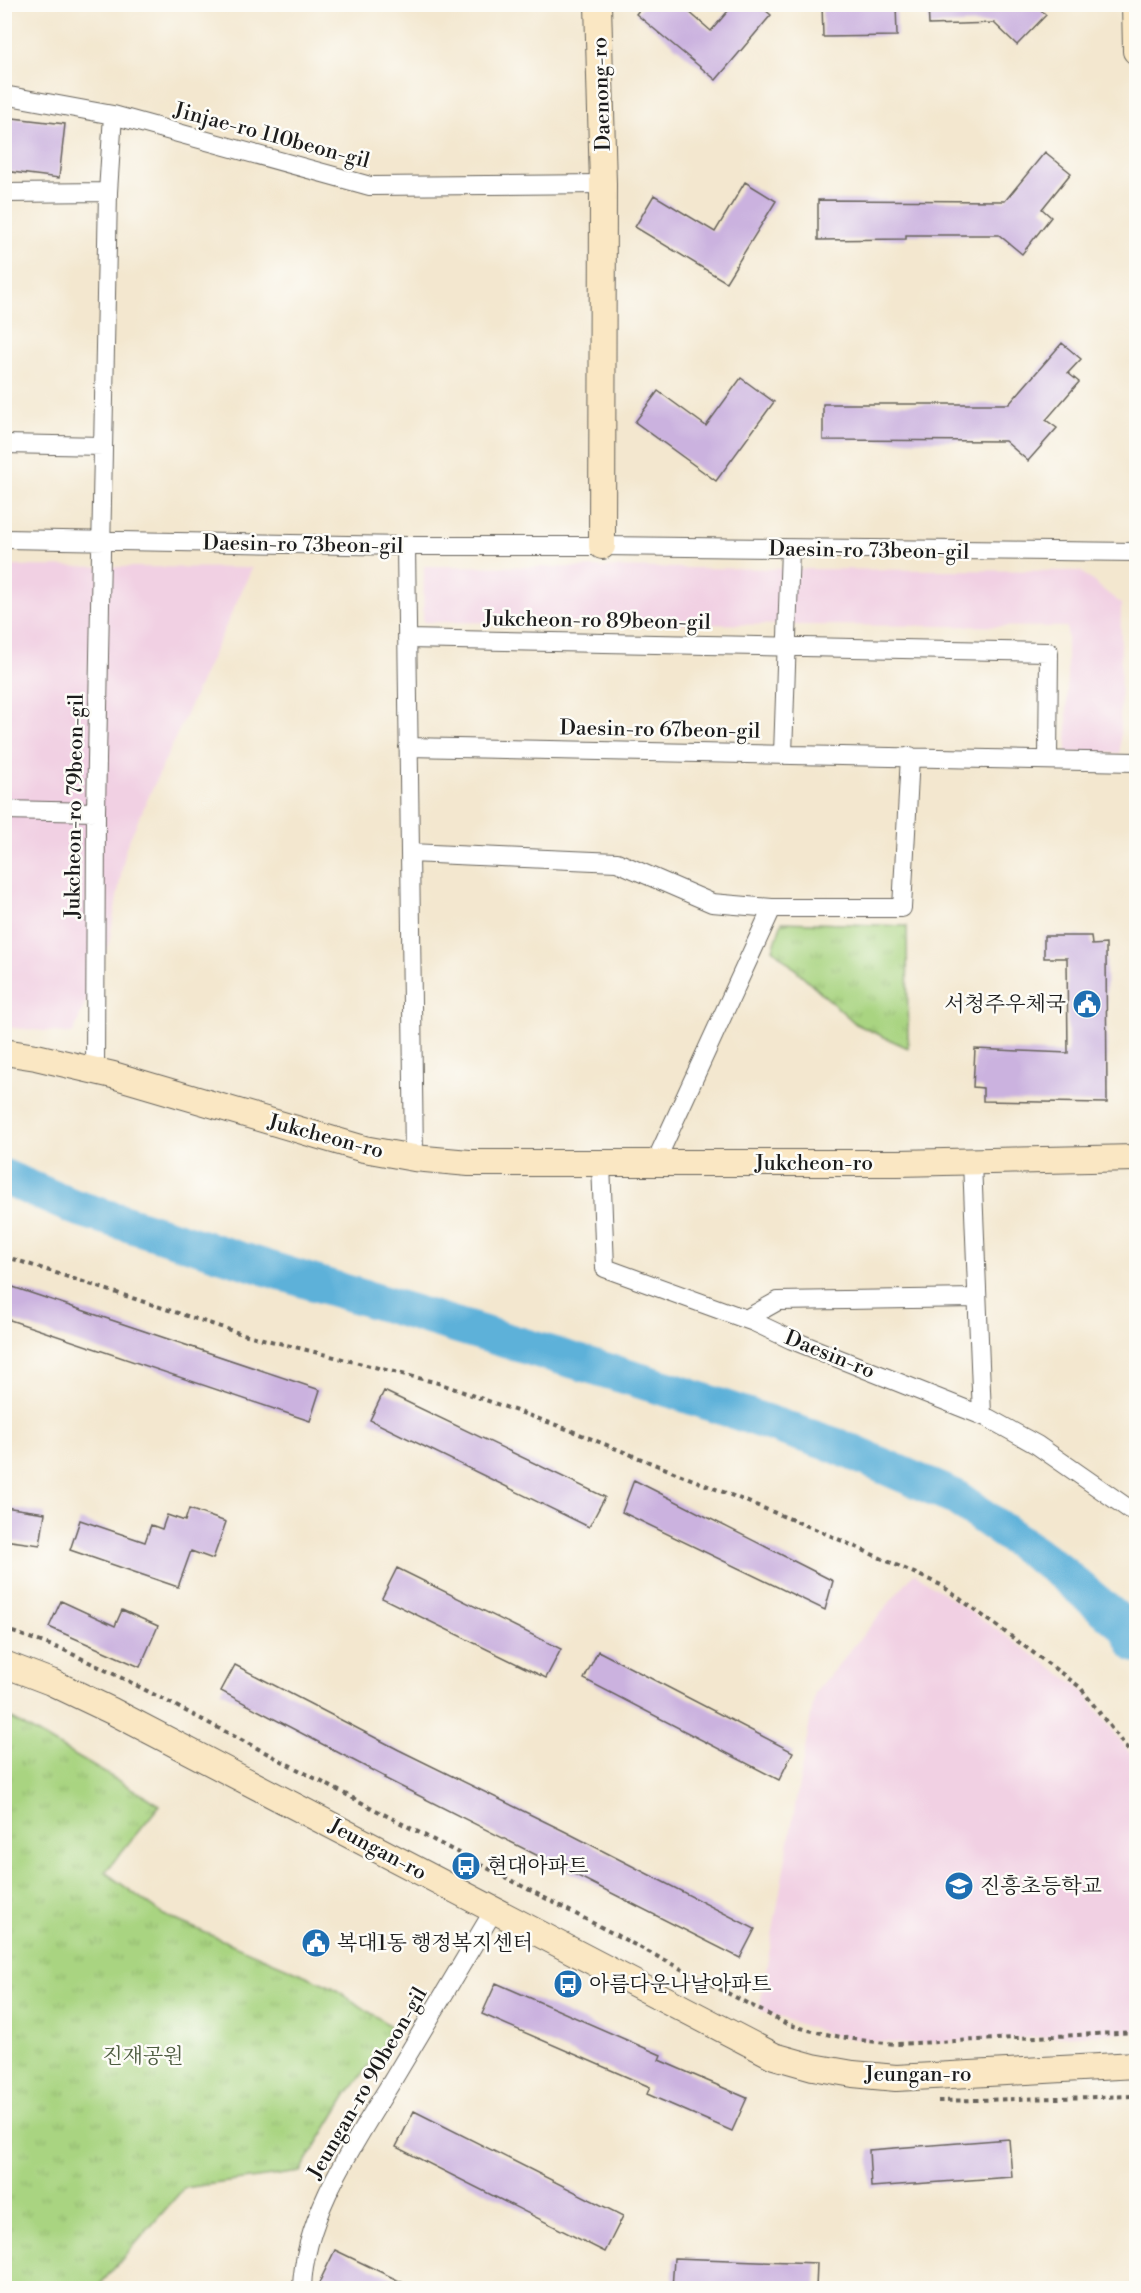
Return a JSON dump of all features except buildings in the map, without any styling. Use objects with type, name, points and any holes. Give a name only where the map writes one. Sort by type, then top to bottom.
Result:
[{"type":"street","name":"Daenong-ro","points":[[598,4],[603,184]]},
{"type":"street","points":[[1135,4],[1137,51]]},
{"type":"street","name":"Jinjae-ro 110beon-gil","points":[[4,95],[113,115],[370,186],[603,184]]},
{"type":"street","points":[[101,541],[108,192],[113,115]]},
{"type":"street","points":[[602,546],[603,184]]},
{"type":"street","points":[[4,193],[108,192]]},
{"type":"street","points":[[4,444],[103,446]]},
{"type":"street","name":"Daesin-ro 73beon-gil","points":[[4,539],[406,546],[1137,552]]},
{"type":"street","name":"Jukcheon-ro 79beon-gil","points":[[95,1071],[96,812],[101,541]]},
{"type":"street","points":[[406,546],[414,1158]]},
{"type":"street","points":[[783,754],[790,549]]},
{"type":"street","name":"Jukcheon-ro 89beon-gil","points":[[407,639],[786,646]]},
{"type":"street","points":[[786,646],[1049,651],[1048,759]]},
{"type":"street","name":"Daesin-ro 67beon-gil","points":[[408,747],[1137,762]]},
{"type":"street","points":[[410,853],[617,862],[712,903],[772,908],[902,908],[910,756]]},
{"type":"street","points":[[4,810],[96,812]]},
{"type":"street","points":[[655,1163],[772,908]]},
{"type":"street","name":"Jukcheon-ro","points":[[4,1052],[95,1071],[364,1149],[414,1158],[469,1163],[972,1162],[1137,1158]]},
{"type":"street","points":[[972,1162],[982,1415]]},
{"type":"street","name":"Daesin-ro","points":[[601,1163],[605,1268],[746,1319],[792,1340],[982,1415],[1037,1445],[1129,1509],[1137,1509]]},
{"type":"street","points":[[746,1319],[778,1301],[977,1298]]},
{"type":"street","name":"Jeungan-ro","points":[[4,1664],[51,1682],[120,1715],[774,2056],[813,2067],[897,2078],[1137,2065]]},
{"type":"street","name":"Jeungan-ro 90beon-gil","points":[[302,2289],[303,2274],[318,2215],[343,2165],[494,1910]]},
{"type":"path","points":[[4,1256],[239,1333],[438,1383],[567,1429],[809,1526],[942,1585],[1080,1687],[1137,1761]]},
{"type":"path","points":[[4,1629],[64,1650],[128,1681],[787,2024],[847,2039],[897,2044],[1137,2032]]},
{"type":"shaded area","points":[[5,566],[252,568],[126,847],[109,943],[73,1034],[5,1027]]},
{"type":"shaded area","points":[[424,566],[1080,571],[1121,604],[1120,753],[1067,753],[1067,627],[423,622]]},
{"type":"shaded area","name":"진흥초등학교","points":[[914,1573],[1080,1687],[1136,1761],[1136,2032],[907,2044],[837,2037],[759,2010],[815,1693]]},
{"type":"green space","points":[[782,922],[907,926],[908,1048],[856,1024],[773,949]]},
{"type":"green space","name":"진재공원","points":[[5,1717],[14,1720],[160,1805],[105,1872],[164,1915],[332,1987],[396,2030],[348,2093],[300,2172],[184,2188],[97,2288],[5,2288]]},
{"type":"waterway","points":[[4,1177],[74,1207],[308,1281],[671,1390],[837,1446],[955,1497],[1057,1569],[1127,1628],[1136,1645]]},
{"type":"place","name":"서청주우체국","points":[[1087,1004]]},
{"type":"place","name":"현대아파트","points":[[466,1866]]},
{"type":"place","name":"진흥초등학교","points":[[959,1886]]},
{"type":"place","name":"복대1동 행정복지센터","points":[[316,1943]]},
{"type":"place","name":"아름다운나날아파트","points":[[568,1984]]}]
